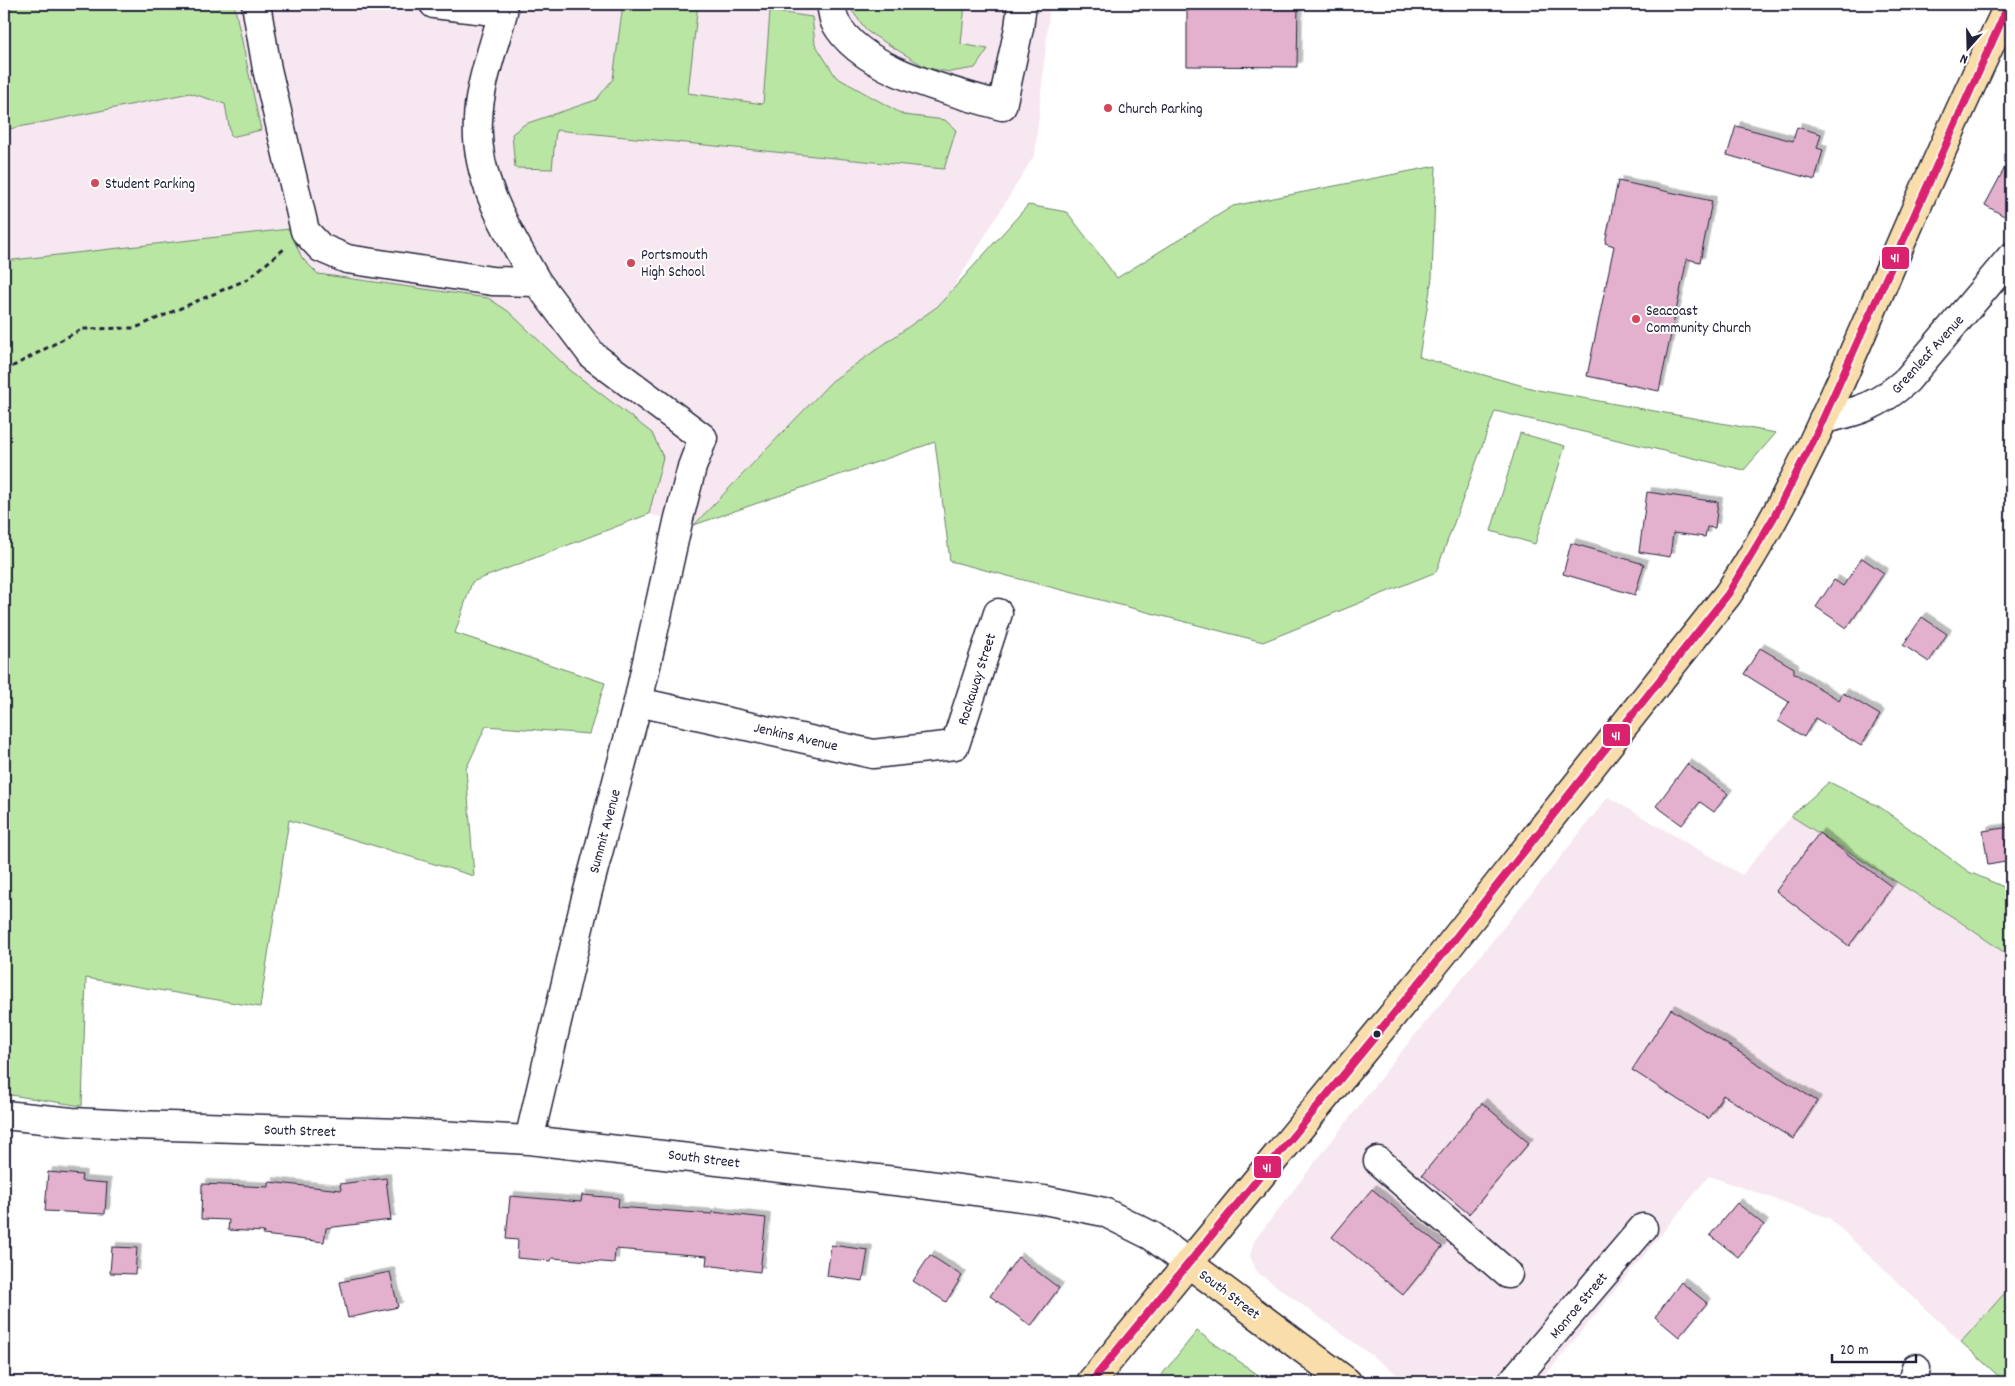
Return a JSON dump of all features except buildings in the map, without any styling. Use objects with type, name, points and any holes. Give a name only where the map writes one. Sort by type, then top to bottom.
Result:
[{"type":"main road","points":[[1091,1382],[1424,977],[1728,594],[1756,553],[1823,419],[1964,99],[2009,4]]},
{"type":"main road","name":"South Street","points":[[1188,1263],[1347,1382]]},
{"type":"street","points":[[256,4],[267,69],[305,231],[321,248],[347,259],[492,281],[537,282]]},
{"type":"street","points":[[434,4],[503,12],[481,97],[478,120],[480,153],[500,218],[537,282]]},
{"type":"street","points":[[831,4],[835,21],[851,43],[886,66],[920,81],[1002,106],[1019,28],[1022,4]]},
{"type":"street","name":"Greenleaf Avenue","points":[[1823,419],[1856,411],[1888,398],[1907,380],[2011,257]]},
{"type":"street","name":"Summit Avenue","points":[[529,1140],[585,902],[638,702],[678,522],[692,467],[703,438],[593,356],[537,282]]},
{"type":"street","name":"Rockaway Street","points":[[955,745],[998,613]]},
{"type":"street","name":"Jenkins Avenue","points":[[638,702],[873,754],[955,745]]},
{"type":"street","name":"South Street","points":[[4,1115],[116,1125],[401,1133],[529,1140],[725,1160],[1076,1205],[1104,1212],[1131,1223],[1188,1263]]},
{"type":"street","points":[[1378,1161],[1508,1274]]},
{"type":"street","name":"Monroe Street","points":[[1512,1382],[1643,1228]]},
{"type":"path","points":[[4,371],[82,329],[135,328],[248,279],[305,231]]},
{"type":"shaded area","name":"Portsmouth High School","points":[[227,4],[1050,4],[1035,154],[945,301],[832,381],[694,525],[630,510],[4,277],[4,119]]},
{"type":"shaded area","points":[[1608,797],[1742,875],[1791,816],[1956,919],[2011,957],[2011,1286],[1961,1342],[1829,1218],[1709,1176],[1540,1382],[1408,1382],[1257,1272],[1250,1256],[1254,1241],[1396,1058]]},
{"type":"green space","points":[[4,4],[234,4],[261,130],[231,137],[225,104],[190,93],[4,130]]},
{"type":"green space","points":[[623,4],[698,4],[688,93],[763,104],[770,11],[812,17],[815,44],[836,77],[904,115],[945,120],[956,130],[944,169],[556,130],[552,169],[515,168],[512,134],[525,124],[596,100],[613,79]]},
{"type":"green space","points":[[850,4],[965,4],[961,44],[988,49],[975,68],[950,72],[927,68],[868,32],[849,7]]},
{"type":"green space","points":[[1436,166],[1432,278],[1419,357],[1538,390],[1776,433],[1744,470],[1495,411],[1436,572],[1263,642],[950,561],[935,442],[694,525],[832,381],[938,306],[1028,205],[1067,212],[1117,278],[1233,206]]},
{"type":"green space","points":[[289,229],[302,258],[318,274],[488,298],[508,311],[570,370],[652,433],[663,457],[649,514],[472,582],[455,633],[605,683],[589,734],[486,726],[466,769],[474,876],[289,820],[260,1007],[86,978],[82,1106],[4,1094],[4,261]]},
{"type":"green space","points":[[1520,433],[1565,446],[1535,544],[1491,531]]},
{"type":"green space","points":[[1829,782],[1880,807],[1969,872],[2011,890],[2011,957],[1956,919],[1791,816]]},
{"type":"green space","points":[[2011,1286],[2011,1382],[2005,1382],[1961,1342]]},
{"type":"green space","points":[[1197,1331],[1268,1382],[1156,1382]]},
{"type":"transit line","name":"41","points":[[1091,1382],[1442,955],[1728,594],[1774,517],[1815,437],[2009,4]]},
{"type":"place","name":"Church Parking","points":[[1108,108]]},
{"type":"place","name":"Student Parking","points":[[95,183]]},
{"type":"place","name":"Portsmouth High School","points":[[631,263]]},
{"type":"place","name":"Seacoast Community Church","points":[[1636,319]]}]
